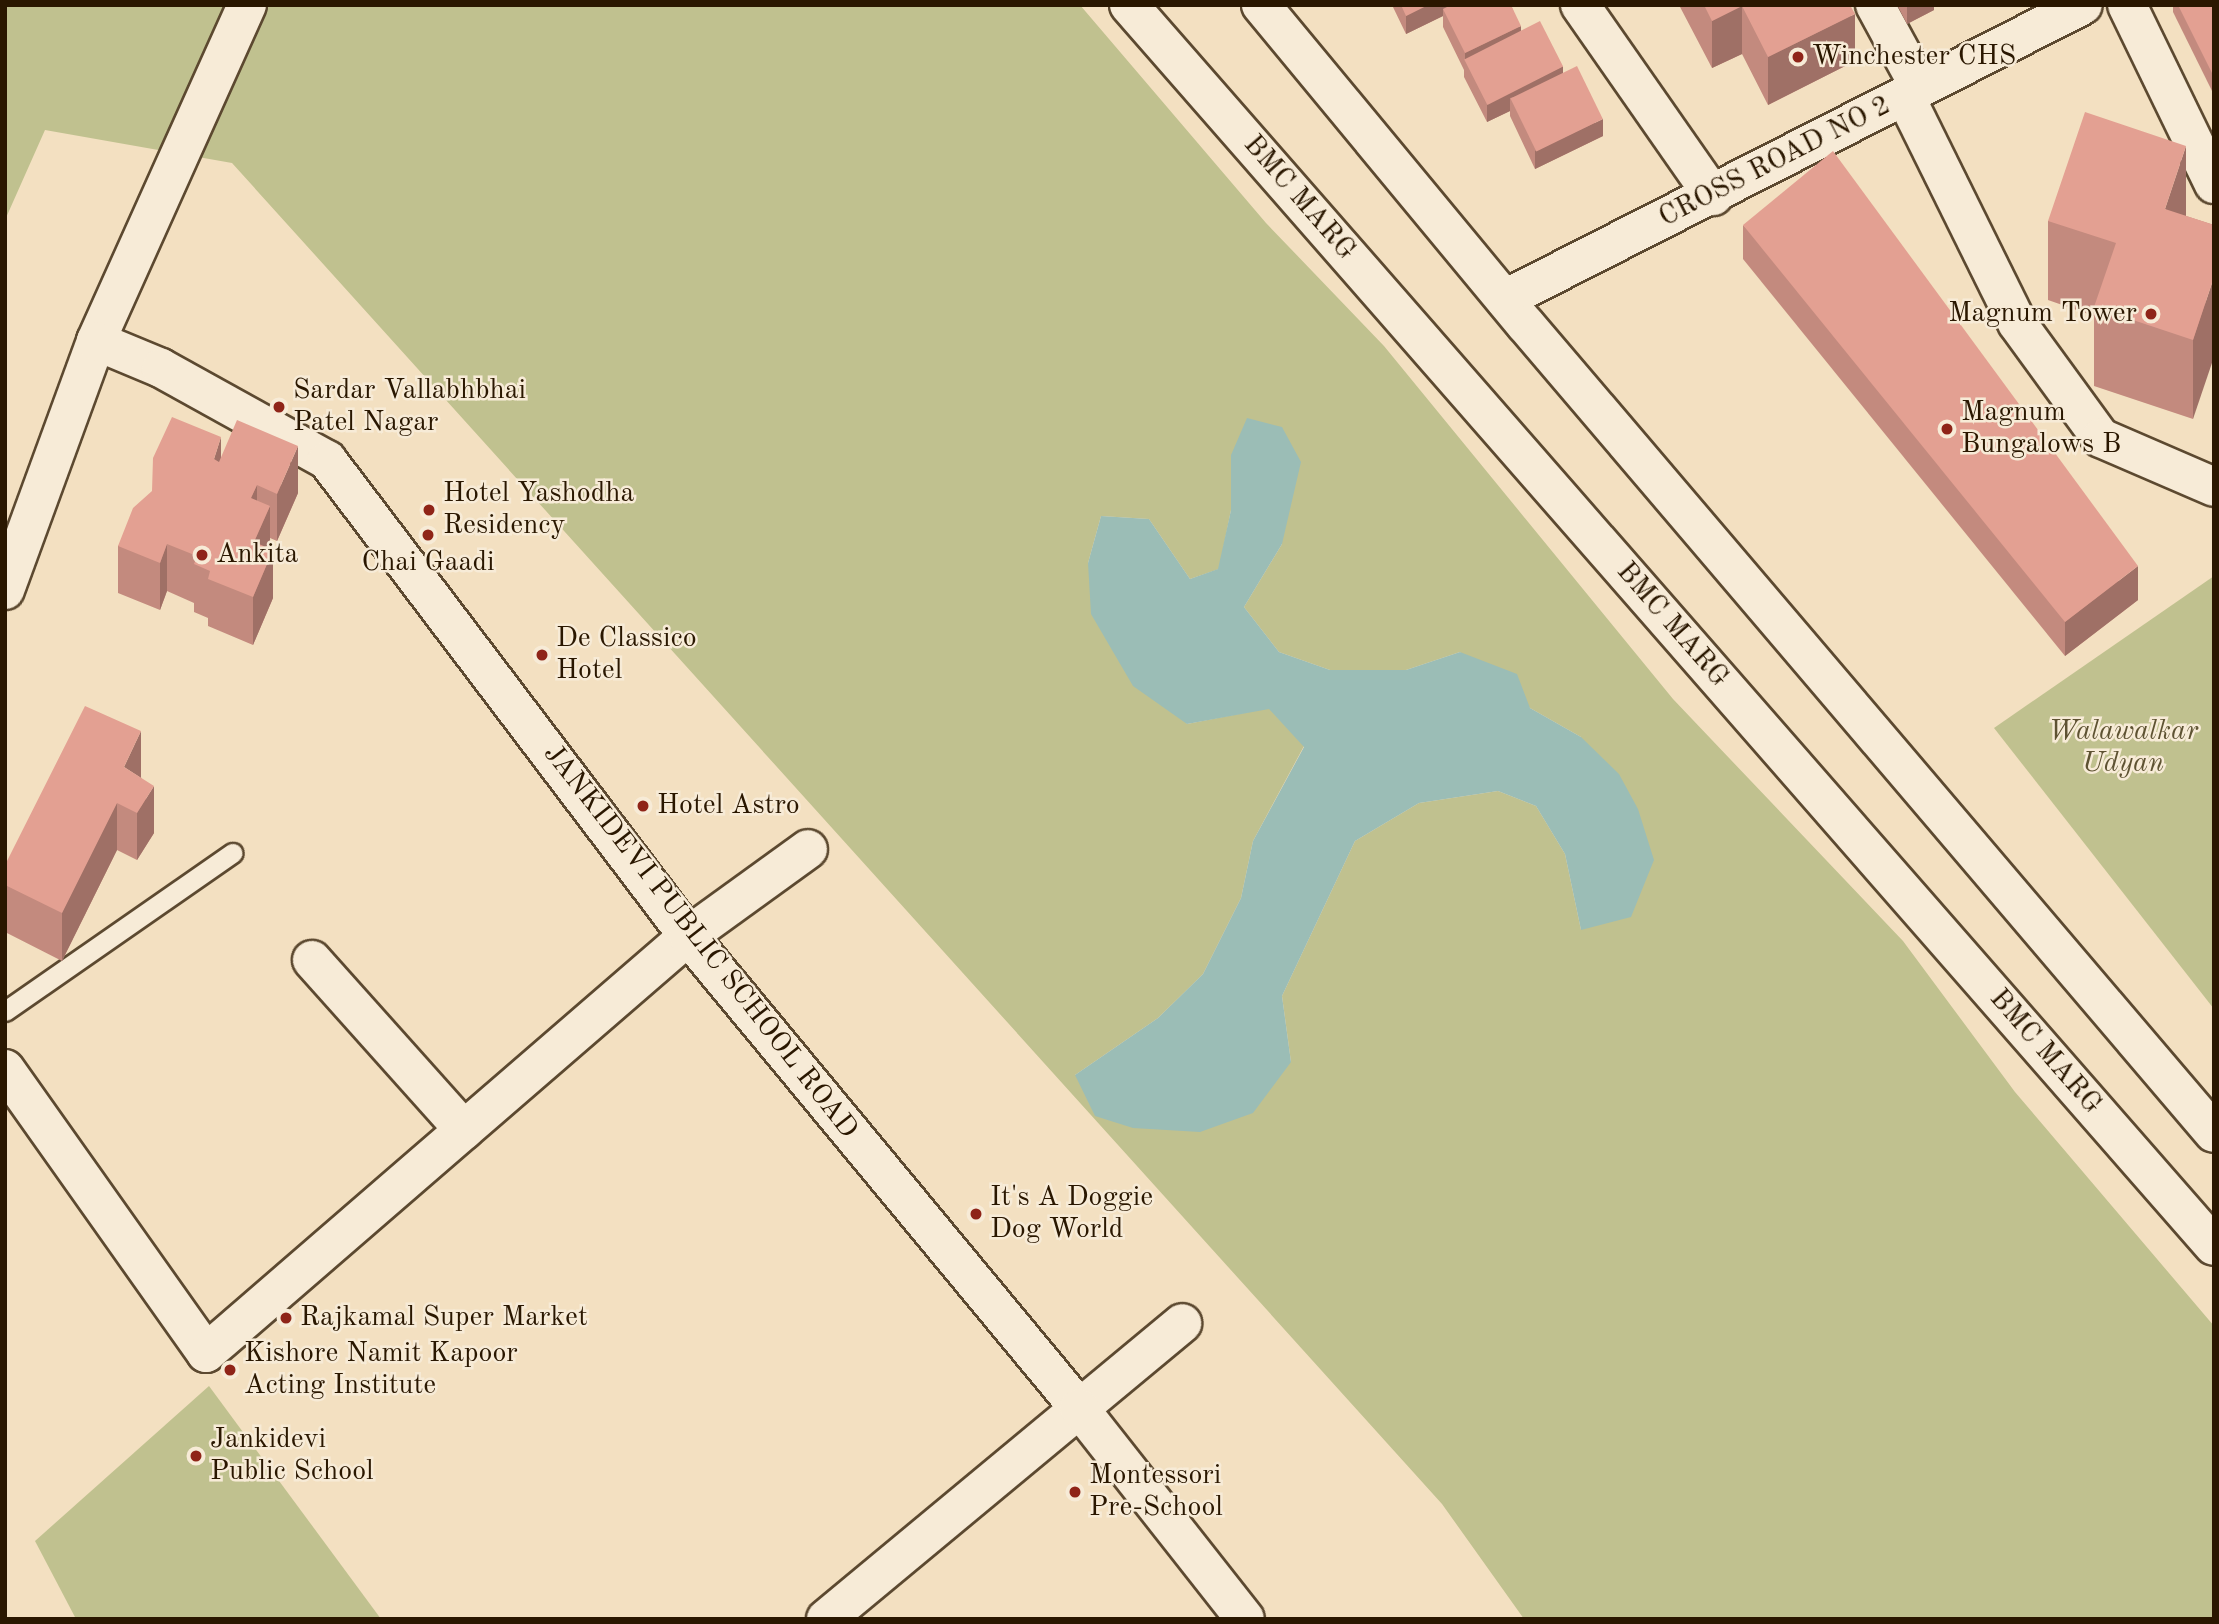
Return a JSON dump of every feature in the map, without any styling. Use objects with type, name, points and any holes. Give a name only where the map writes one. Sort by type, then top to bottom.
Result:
[{"type":"street","points":[[5,590],[96,341],[247,5]]},
{"type":"street","name":"BMC MARG","points":[[1129,5],[2214,1246]]},
{"type":"street","points":[[1261,5],[1505,299],[2214,1133]]},
{"type":"street","points":[[1875,5],[2017,323],[2101,438],[2214,486]]},
{"type":"street","name":"CROSS ROAD NO 2","points":[[1505,299],[1713,196],[2083,5]]},
{"type":"street","points":[[2127,5],[2214,184]]},
{"type":"street","points":[[1585,7],[1713,196]]},
{"type":"street","name":"JANKIDEVI PUBLIC SCHOOL ROAD","points":[[96,341],[161,368],[327,460],[688,936],[1079,1408],[1245,1619]]},
{"type":"street","points":[[5,1069],[206,1353],[688,936],[807,849]]},
{"type":"street","points":[[312,960],[464,1130]]},
{"type":"street","points":[[834,1616],[1182,1323]]},
{"type":"lane","points":[[5,1011],[232,853]]},
{"type":"green space","points":[[5,5],[1080,5],[1266,223],[1384,346],[1673,699],[1903,941],[2015,1092],[2214,1326],[2214,1619],[1524,1619],[1442,1504],[232,163],[45,130],[5,220]],"holes":[[[1231,455],[1282,544],[1244,607],[1279,652],[1330,670],[1406,670],[1460,652],[1530,708],[1581,737],[1581,930],[1565,854],[1536,806],[1498,791],[1419,803],[1355,841],[1282,996],[1291,1062],[1075,1075],[1158,1018],[1203,974],[1241,898],[1253,841],[1304,746],[1269,708],[1187,724],[1088,563],[1101,516],[1149,519],[1190,579],[1219,569],[1231,510]]]},
{"type":"green space","name":"Walawalkar Udyan","points":[[2214,576],[2214,1009],[1994,728]]},
{"type":"green space","name":"Jankidevi Public School","points":[[209,1386],[381,1619],[76,1619],[35,1541]]},
{"type":"water","points":[[1247,418],[1282,427],[1301,462],[1282,544],[1244,607],[1279,652],[1330,670],[1406,670],[1460,652],[1517,674],[1530,708],[1581,737],[1619,774],[1638,809],[1654,860],[1631,917],[1581,930],[1565,854],[1536,806],[1498,791],[1419,803],[1355,841],[1282,996],[1291,1062],[1253,1113],[1200,1132],[1133,1128],[1095,1116],[1075,1075],[1158,1018],[1203,974],[1241,898],[1253,841],[1304,747],[1269,709],[1187,724],[1133,686],[1091,614],[1088,563],[1101,516],[1149,519],[1190,579],[1218,569],[1231,510],[1231,455]]},
{"type":"building","points":[[1401,5],[1428,5],[1406,16]]},
{"type":"building","points":[[1451,5],[1511,5],[1521,26],[1465,53],[1443,9]]},
{"type":"building","points":[[1704,5],[1850,5],[1855,14],[1768,57],[1742,6],[1712,21]]},
{"type":"building","points":[[2178,5],[2214,5],[2214,77]]},
{"type":"building","points":[[1540,21],[1563,66],[1487,105],[1464,60]]},
{"type":"building","points":[[1577,66],[1603,119],[1536,151],[1510,98]]},
{"type":"building","points":[[2085,112],[2186,146],[2165,209],[2214,225],[2214,277],[2193,340],[2094,307],[2116,243],[2048,221]]},
{"type":"building","name":"Magnum Bungalows B","points":[[1833,151],[2138,566],[2065,622],[1743,225]]},
{"type":"building","points":[[172,417],[221,437],[214,459],[219,462],[237,420],[298,446],[277,494],[257,485],[251,498],[270,506],[254,542],[273,550],[253,597],[208,579],[210,571],[194,564],[197,556],[167,544],[160,563],[118,546],[133,508],[152,491],[153,458]]},
{"type":"building","points":[[85,706],[141,731],[124,767],[154,786],[137,813],[117,803],[62,913],[5,885],[5,865]]},
{"type":"place","name":"Winchester CHS","points":[[1798,57]]},
{"type":"place","name":"Magnum Tower","points":[[2151,314]]},
{"type":"place","name":"Sardar Vallabhbhai Patel Nagar","points":[[279,407]]},
{"type":"place","name":"Magnum Bungalows B","points":[[1947,429]]},
{"type":"place","name":"Hotel Yashodha Residency","points":[[429,510]]},
{"type":"place","name":"Chai Gaadi","points":[[428,535]]},
{"type":"place","name":"Ankita","points":[[202,555]]},
{"type":"place","name":"De Classico Hotel","points":[[542,655]]},
{"type":"place","name":"Hotel Astro","points":[[643,806]]},
{"type":"place","name":"It's A Doggie Dog World","points":[[976,1214]]},
{"type":"place","name":"Rajkamal Super Market","points":[[286,1318]]},
{"type":"place","name":"Kishore Namit Kapoor Acting Institute","points":[[230,1370]]},
{"type":"place","name":"Jankidevi Public School","points":[[196,1456]]},
{"type":"place","name":"Montessori Pre-School","points":[[1075,1492]]}]
